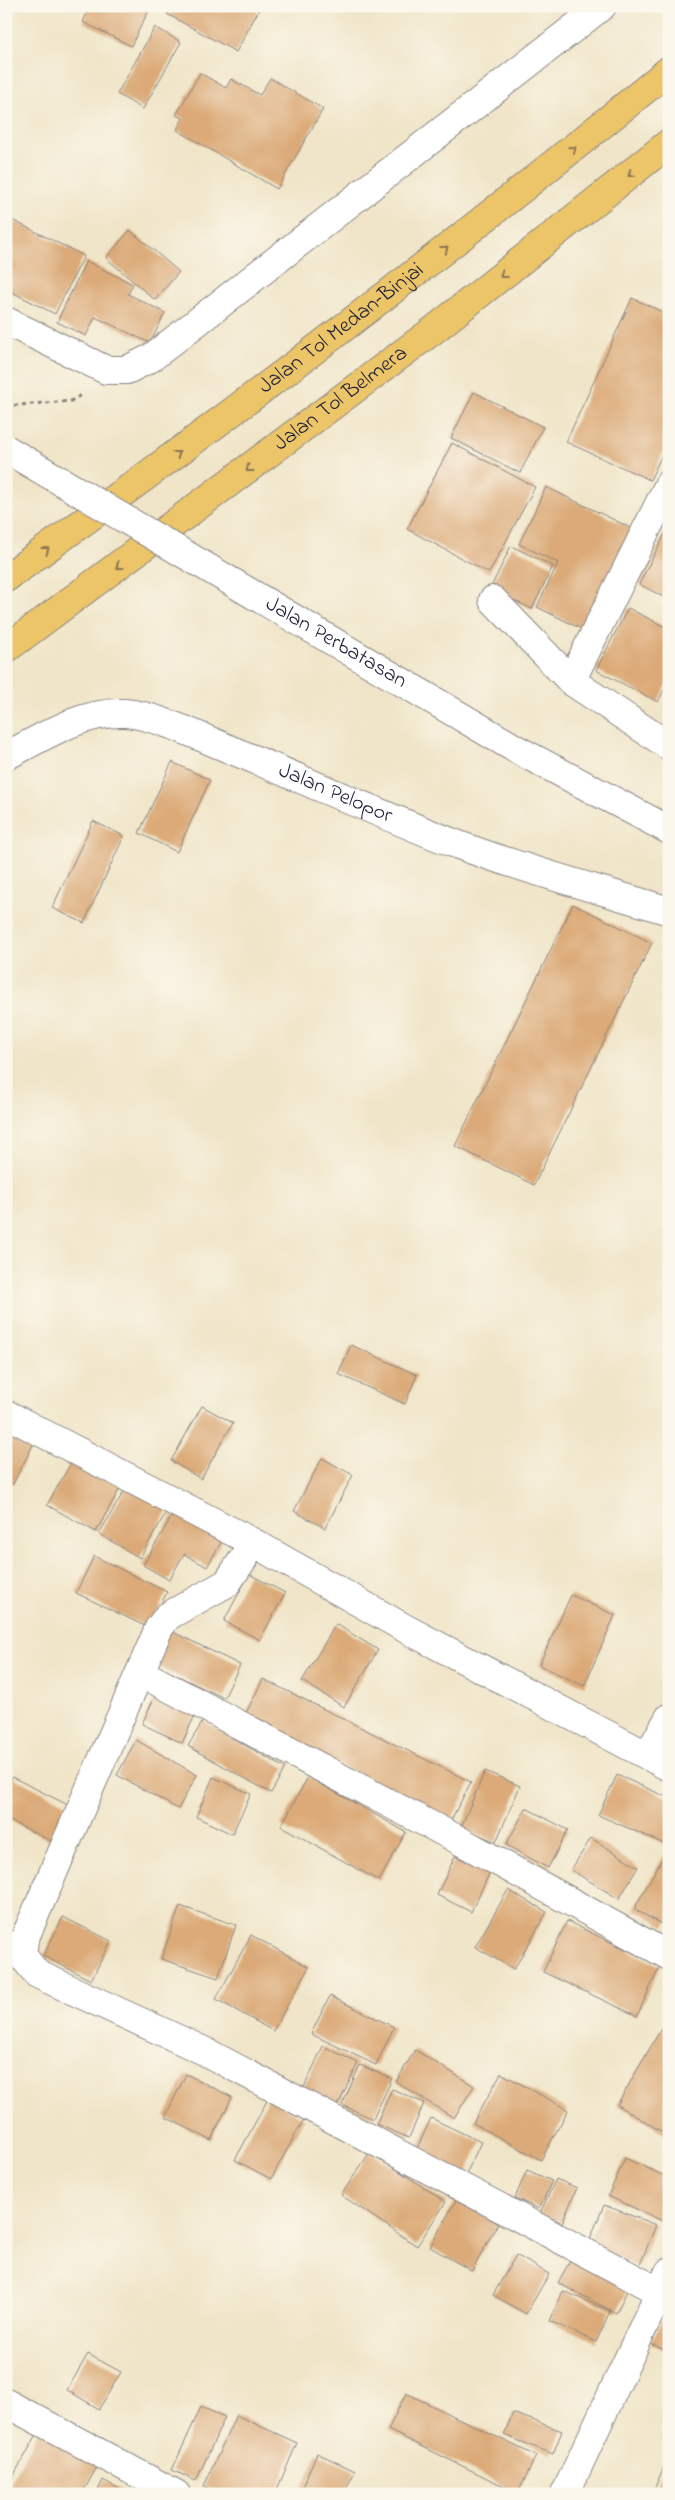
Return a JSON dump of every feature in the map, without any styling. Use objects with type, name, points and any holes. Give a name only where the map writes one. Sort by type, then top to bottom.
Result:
[{"type":"highway","name":"Jalan Tol Medan–Binjai","points":[[6,578],[148,475],[365,311],[558,161],[669,70]]},
{"type":"highway","name":"Jalan Tol Belmera","points":[[6,649],[435,329],[669,143]]},
{"type":"street","points":[[6,322],[106,370],[127,370],[151,358],[602,6]]},
{"type":"street","name":"Jalan Perbatasan","points":[[6,449],[516,749],[669,830]]},
{"type":"street","points":[[571,681],[669,484]]},
{"type":"street","points":[[493,600],[571,681],[669,746]]},
{"type":"street","name":"Jalan Pelopor","points":[[6,756],[73,722],[92,716],[126,713],[141,716],[192,733],[456,844],[669,911]]},
{"type":"street","points":[[6,1414],[254,1543],[408,1630],[658,1761],[669,1718]]},
{"type":"street","points":[[254,1543],[227,1583],[168,1616],[163,1622],[24,1940],[22,1955],[26,1963],[37,1974],[60,1987],[204,2051],[665,2283],[565,2494]]},
{"type":"street","points":[[141,1673],[455,1838],[669,1956]]},
{"type":"street","points":[[6,2403],[176,2494]]},
{"type":"path","points":[[6,406],[70,401],[89,391],[106,370]]},
{"type":"building","points":[[90,6],[151,6],[131,46],[83,22]]},
{"type":"building","points":[[172,6],[261,6],[236,52],[167,14]]},
{"type":"building","points":[[155,27],[181,42],[143,109],[117,94]]},
{"type":"building","points":[[200,73],[226,88],[231,79],[260,95],[270,78],[323,109],[277,189],[177,130],[183,118],[176,115]]},
{"type":"building","points":[[6,217],[84,256],[55,314],[6,289]]},
{"type":"building","points":[[130,230],[179,272],[155,300],[106,258]]},
{"type":"building","points":[[86,261],[133,284],[128,294],[165,313],[150,343],[95,317],[86,336],[57,322]]},
{"type":"building","points":[[632,298],[669,315],[669,445],[667,444],[650,480],[566,442]]},
{"type":"building","points":[[474,392],[543,427],[520,473],[451,438]]},
{"type":"building","points":[[452,443],[535,487],[489,573],[407,529]]},
{"type":"building","points":[[546,487],[635,530],[586,631],[537,607],[558,563],[519,544]]},
{"type":"building","points":[[669,526],[669,600],[639,584]]},
{"type":"building","points":[[511,546],[553,566],[532,609],[490,589]]},
{"type":"building","points":[[628,608],[669,629],[669,680],[658,702],[596,670]]},
{"type":"building","points":[[172,762],[210,780],[177,852],[139,833]]},
{"type":"building","points":[[93,821],[124,836],[84,923],[52,908]]},
{"type":"building","points":[[573,904],[652,943],[534,1185],[455,1146]]},
{"type":"building","points":[[351,1345],[417,1375],[405,1404],[338,1374]]},
{"type":"building","points":[[202,1406],[233,1423],[201,1479],[171,1461]]},
{"type":"building","points":[[6,1419],[38,1435],[13,1484],[6,1481]]},
{"type":"building","points":[[76,1454],[124,1481],[96,1532],[47,1505]]},
{"type":"building","points":[[322,1458],[353,1475],[325,1528],[294,1511]]},
{"type":"building","points":[[130,1481],[171,1504],[140,1558],[99,1534]]},
{"type":"building","points":[[175,1511],[223,1539],[207,1567],[184,1554],[169,1580],[143,1565]]},
{"type":"building","points":[[94,1556],[167,1592],[149,1628],[76,1593]]},
{"type":"building","points":[[249,1574],[285,1593],[260,1640],[224,1621]]},
{"type":"building","points":[[571,1595],[615,1615],[584,1686],[539,1665]]},
{"type":"building","points":[[336,1624],[378,1650],[344,1707],[302,1681]]},
{"type":"building","points":[[167,1629],[240,1665],[224,1698],[151,1663]]},
{"type":"building","points":[[263,1679],[471,1782],[451,1820],[244,1717]]},
{"type":"building","points":[[155,1696],[195,1715],[182,1743],[142,1724]]},
{"type":"building","points":[[203,1721],[285,1768],[271,1793],[188,1746]]},
{"type":"building","points":[[136,1740],[197,1775],[178,1809],[117,1775]]},
{"type":"building","points":[[485,1771],[520,1786],[496,1842],[461,1827]]},
{"type":"building","points":[[617,1775],[669,1798],[669,1846],[598,1815]]},
{"type":"building","points":[[12,1777],[70,1806],[53,1842],[6,1819],[6,1789]]},
{"type":"building","points":[[213,1777],[251,1794],[232,1834],[196,1817]]},
{"type":"building","points":[[308,1777],[406,1832],[379,1881],[281,1826]]},
{"type":"building","points":[[526,1808],[568,1830],[548,1868],[506,1845]]},
{"type":"building","points":[[591,1838],[638,1867],[619,1899],[571,1870]]},
{"type":"building","points":[[664,1855],[669,1857],[669,1919],[665,1926],[634,1909]]},
{"type":"building","points":[[455,1856],[490,1872],[471,1912],[437,1895]]},
{"type":"building","points":[[508,1890],[547,1912],[514,1969],[475,1947]]},
{"type":"building","points":[[180,1906],[236,1925],[218,1978],[161,1959]]},
{"type":"building","points":[[63,1917],[111,1941],[91,1980],[43,1956]]},
{"type":"building","points":[[567,1921],[660,1966],[637,2016],[543,1972]]},
{"type":"building","points":[[251,1935],[309,1967],[273,2031],[216,1999]]},
{"type":"building","points":[[330,1996],[394,2027],[376,2065],[311,2034]]},
{"type":"building","points":[[669,2015],[669,2136],[617,2105]]},
{"type":"building","points":[[323,2046],[358,2063],[335,2112],[300,2096]]},
{"type":"building","points":[[415,2050],[474,2086],[454,2118],[396,2082]]},
{"type":"building","points":[[360,2065],[392,2079],[373,2119],[342,2105]]},
{"type":"building","points":[[501,2073],[568,2110],[541,2160],[473,2123]]},
{"type":"building","points":[[186,2074],[232,2097],[211,2140],[165,2117]]},
{"type":"building","points":[[392,2089],[424,2103],[409,2138],[376,2124]]},
{"type":"building","points":[[268,2099],[304,2119],[271,2179],[235,2160]]},
{"type":"building","points":[[431,2118],[481,2142],[463,2181],[413,2157]]},
{"type":"building","points":[[370,2152],[446,2202],[417,2246],[341,2195]]},
{"type":"building","points":[[625,2158],[669,2178],[667,2223],[608,2196]]},
{"type":"building","points":[[527,2170],[552,2181],[539,2209],[515,2198]]},
{"type":"building","points":[[556,2179],[577,2188],[562,2223],[540,2213]]},
{"type":"building","points":[[456,2200],[498,2223],[472,2271],[430,2247]]},
{"type":"building","points":[[604,2205],[656,2225],[639,2267],[587,2246]]},
{"type":"building","points":[[575,2251],[632,2281],[616,2313],[558,2283]]},
{"type":"building","points":[[516,2255],[549,2274],[526,2314],[493,2295]]},
{"type":"building","points":[[563,2291],[610,2311],[596,2342],[550,2321]]},
{"type":"building","points":[[669,2306],[669,2352],[651,2344]]},
{"type":"building","points":[[88,2354],[121,2372],[99,2409],[67,2390]]},
{"type":"building","points":[[406,2393],[536,2456],[518,2493],[388,2430]]},
{"type":"building","points":[[201,2407],[225,2417],[196,2481],[172,2470]]},
{"type":"building","points":[[513,2413],[562,2431],[553,2454],[504,2435]]},
{"type":"building","points":[[236,2415],[297,2443],[275,2494],[221,2494],[204,2486]]},
{"type":"building","points":[[40,2429],[99,2463],[82,2494],[6,2494],[6,2489]]},
{"type":"building","points":[[317,2453],[355,2471],[344,2494],[299,2494]]},
{"type":"building","points":[[669,2455],[669,2494],[652,2494]]},
{"type":"building","points":[[103,2480],[129,2494],[96,2494]]}]
